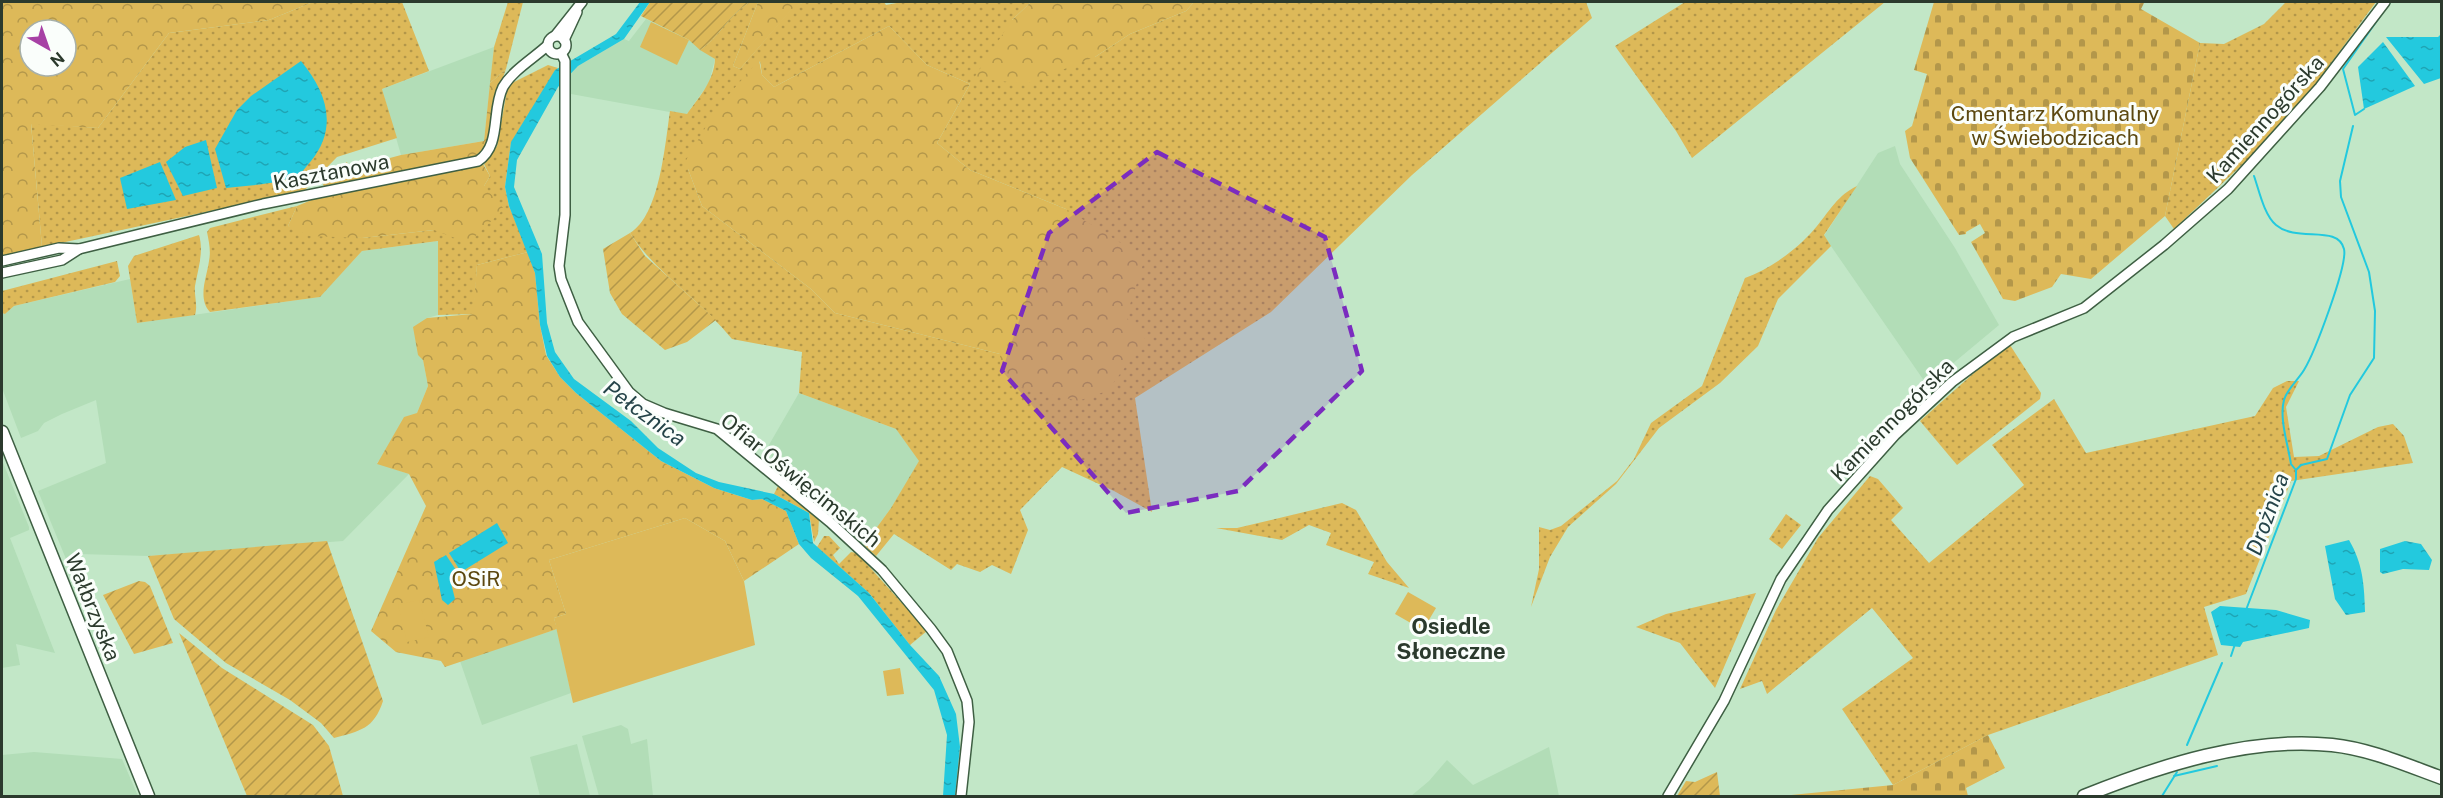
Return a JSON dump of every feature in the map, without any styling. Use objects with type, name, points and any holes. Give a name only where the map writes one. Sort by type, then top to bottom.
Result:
[{"type":"main road","name":"Wałbrzyska","points":[[2,432],[148,796]]},
{"type":"main road","points":[[2084,796],[2182,761],[2236,751],[2304,744],[2334,745],[2369,753],[2442,778]]},
{"type":"street","points":[[560,38],[582,2]]},
{"type":"street","name":"Kamiennogórska","points":[[1668,796],[1718,711],[1781,579],[1828,510],[1895,435],[1952,382],[2013,337],[2084,308],[2164,245],[2228,189],[2320,87],[2385,2]]},
{"type":"street","name":"Ofiar Oświęcimskich","points":[[560,38],[565,48],[556,53],[565,81],[565,215],[559,266],[561,279],[578,322],[628,392],[643,404],[664,413],[717,429],[830,522],[882,570],[931,629],[951,658],[967,701],[969,722],[961,796]]},
{"type":"street","name":"Kasztanowa","points":[[2,261],[59,248],[79,249],[263,204],[478,160],[491,148],[497,106],[503,88],[517,71],[528,63],[556,53],[560,38]]},
{"type":"street","name":"Kasztanowa","points":[[2,273],[62,260],[79,249]]},
{"type":"highlighted area","points":[[1157,152],[1325,237],[1362,371],[1238,491],[1126,513],[1002,371],[1049,233]]},
{"type":"shaded area","points":[[646,19],[689,40],[715,59],[709,83],[686,115],[571,94],[571,73],[578,66],[624,39],[629,41]]},
{"type":"shaded area","points":[[494,47],[484,141],[401,155],[382,89]]},
{"type":"shaded area","points":[[1895,146],[1900,164],[1955,248],[1999,325],[1927,385],[1824,236],[1878,153]]},
{"type":"shaded area","points":[[439,241],[438,315],[427,318],[423,360],[428,386],[417,413],[377,463],[409,474],[343,541],[148,556],[79,554],[66,559],[38,491],[106,463],[96,400],[44,423],[38,431],[21,438],[2,388],[2,313],[5,314],[14,306],[130,279],[137,323],[319,297],[362,251]]},
{"type":"shaded area","points":[[799,393],[896,429],[920,461],[891,508],[864,545],[846,528],[853,512],[794,481],[796,477],[782,469],[781,458],[777,457],[772,460],[771,453],[766,450]]},
{"type":"shaded area","points":[[2,460],[29,527],[29,530],[10,538],[55,653],[16,644],[20,665],[2,668]]},
{"type":"shaded area","points":[[557,629],[571,693],[482,725],[460,661]]},
{"type":"shaded area","points":[[621,725],[628,729],[631,744],[647,739],[653,796],[599,796],[582,736]]},
{"type":"shaded area","points":[[577,744],[590,796],[540,796],[530,757]]},
{"type":"shaded area","points":[[1549,747],[1559,796],[1411,796],[1429,781],[1447,760],[1473,785]]},
{"type":"shaded area","points":[[34,752],[122,759],[138,796],[2,796],[2,755]]},
{"type":"green space","points":[[2,2],[313,2],[269,20],[169,33],[98,128],[31,124],[42,247],[2,256]]},
{"type":"green space","points":[[313,2],[402,2],[429,71],[382,89],[397,138],[337,157],[304,191],[42,247],[31,123],[98,128],[169,33],[269,20]]},
{"type":"green space","points":[[508,2],[523,2],[506,69],[490,83],[494,47]]},
{"type":"green space","points":[[650,2],[750,2],[700,50],[689,40],[641,16]]},
{"type":"green space","points":[[750,2],[758,2],[733,66],[740,69],[793,7],[804,2],[884,2],[886,5],[902,2],[1031,2],[1012,20],[1095,57],[1130,34],[1186,11],[1194,2],[1586,2],[1592,18],[1412,175],[1271,312],[1135,398],[1152,512],[1062,467],[1020,510],[1028,530],[1011,574],[992,565],[980,572],[957,564],[951,570],[894,534],[876,556],[864,545],[891,508],[919,461],[896,429],[799,393],[802,352],[732,339],[707,312],[653,262],[630,233],[640,224],[655,195],[670,111],[687,114],[712,74],[715,59],[700,50]],"holes":[[[889,26],[927,65],[970,84],[937,143],[970,170],[1066,209],[1126,317],[1000,354],[835,313],[811,289],[702,206],[688,169],[760,61],[762,75],[774,87]]]},
{"type":"green space","points":[[758,2],[804,2],[793,8],[740,69],[733,66]]},
{"type":"green space","points":[[1031,2],[1194,2],[1186,11],[1130,34],[1095,57],[1026,84],[974,78],[1012,20]]},
{"type":"green space","points":[[1685,2],[1885,2],[1692,158],[1676,131],[1615,46]]},
{"type":"green space","name":"Cmentarz Komunalny w Świebodzicach","points":[[1934,2],[2139,2],[2144,3],[2141,9],[2200,43],[2165,216],[2091,279],[2061,274],[2052,287],[2015,301],[2003,299],[1971,242],[1985,233],[1980,224],[1966,234],[1959,235],[1910,158],[1905,131],[1912,126],[1927,74],[1914,70]]},
{"type":"green space","points":[[2286,2],[2376,2],[2314,86],[2247,160],[2174,229],[2165,216],[2200,43],[2224,44],[2264,24]]},
{"type":"green space","points":[[651,22],[689,40],[677,65],[640,47]]},
{"type":"green space","points":[[889,26],[927,65],[970,84],[937,143],[970,170],[1066,209],[1145,258],[1126,317],[1146,340],[1107,391],[1078,401],[1001,382],[1000,354],[835,313],[811,289],[702,206],[688,169],[682,167],[717,108],[759,60],[762,75],[774,87]]},
{"type":"green space","points":[[548,65],[558,68],[511,143],[505,187],[509,206],[528,252],[477,265],[474,314],[438,315],[438,241],[362,251],[320,297],[210,312],[203,294],[210,254],[207,232],[210,228],[297,206],[288,226],[362,238],[434,230],[484,186],[490,176],[484,164],[497,146],[507,90],[512,83]]},
{"type":"green space","points":[[506,69],[495,100],[488,144],[478,156],[325,187],[323,185],[325,178],[347,162],[349,169],[401,155],[484,141],[490,83]]},
{"type":"green space","points":[[483,164],[490,176],[484,186],[504,209],[468,243],[434,230],[362,238],[310,236],[288,226],[297,206],[326,194],[351,192],[351,189]]},
{"type":"green space","points":[[1857,186],[1824,235],[1831,246],[1778,299],[1758,346],[1720,383],[1659,428],[1616,484],[1568,527],[1550,557],[1531,607],[1539,569],[1539,527],[1550,530],[1561,526],[1617,481],[1634,459],[1651,423],[1702,386],[1745,278],[1765,269],[1793,250],[1810,234],[1839,198]]},
{"type":"green space","points":[[630,233],[645,256],[716,320],[687,342],[665,350],[622,314],[610,293],[603,249]]},
{"type":"green space","points":[[199,235],[201,254],[195,286],[195,315],[137,323],[128,266],[134,256]]},
{"type":"green space","name":"OSiR","points":[[528,252],[535,273],[540,325],[546,355],[560,377],[576,393],[661,461],[714,488],[752,500],[762,499],[786,511],[799,544],[744,581],[725,541],[685,518],[549,560],[566,614],[554,618],[557,629],[445,667],[441,661],[396,652],[371,631],[426,506],[409,474],[377,464],[404,417],[417,413],[428,386],[423,360],[418,355],[413,327],[427,318],[473,314],[477,265]]},
{"type":"green space","points":[[117,261],[120,276],[115,282],[14,306],[5,314],[2,313],[2,291]]},
{"type":"green space","points":[[2010,345],[2041,393],[2040,399],[1957,465],[1920,421],[1984,364]]},
{"type":"green space","points":[[2287,381],[2299,381],[2286,407],[2294,457],[2319,456],[2378,427],[2393,424],[2404,436],[2413,463],[2291,481],[2246,594],[2204,607],[2218,655],[1988,735],[1893,785],[1842,709],[1913,658],[1872,608],[1767,694],[1762,681],[1740,689],[1776,610],[1818,538],[1870,476],[1878,479],[1903,508],[1891,520],[1929,563],[2024,485],[1992,445],[2054,399],[2086,453],[2255,416],[2273,388]]},
{"type":"green space","points":[[778,486],[819,519],[818,534],[814,542],[809,513],[774,494]]},
{"type":"green space","points":[[1342,503],[1356,510],[1387,562],[1409,588],[1368,574],[1374,562],[1326,545],[1331,533],[1309,525],[1282,540],[1216,528],[1237,528]]},
{"type":"green space","points":[[1786,514],[1801,525],[1782,549],[1769,539]]},
{"type":"green space","points":[[685,518],[725,541],[744,581],[755,645],[573,703],[554,618],[566,614],[549,560]]},
{"type":"green space","points":[[824,536],[829,536],[844,552],[840,548],[833,555],[839,564],[851,552],[857,553],[927,631],[910,645],[869,593],[817,547]]},
{"type":"green space","points":[[327,541],[383,701],[375,718],[365,727],[334,738],[321,723],[290,700],[226,663],[174,619],[148,556]]},
{"type":"green space","points":[[139,581],[150,586],[173,643],[134,654],[103,595]]},
{"type":"green space","points":[[1408,592],[1436,608],[1423,630],[1395,614]]},
{"type":"green space","points":[[1756,593],[1715,688],[1680,643],[1636,627],[1666,614]]},
{"type":"green space","points":[[419,600],[429,637],[407,642],[398,605]]},
{"type":"green space","points":[[179,633],[222,668],[313,725],[329,746],[343,796],[247,796]]},
{"type":"green space","points":[[900,668],[904,694],[887,696],[883,671]]},
{"type":"green space","points":[[1988,735],[2005,768],[1966,788],[1968,796],[1781,796],[1893,785]]},
{"type":"green space","points":[[1717,772],[1720,796],[1677,796],[1686,781],[1695,782]]},
{"type":"water","points":[[640,2],[650,2],[624,39],[578,66],[558,87],[517,160],[514,187],[542,254],[547,323],[555,352],[574,379],[631,421],[658,448],[696,473],[719,482],[774,494],[809,513],[813,543],[869,593],[910,645],[939,676],[956,714],[960,747],[955,796],[943,796],[947,735],[934,690],[858,596],[811,558],[799,544],[786,511],[762,499],[752,500],[714,488],[661,461],[576,393],[560,377],[547,356],[540,325],[535,273],[509,206],[505,187],[511,142],[555,70],[616,34]]},
{"type":"water","points":[[2441,34],[2441,78],[2424,84],[2386,37],[2438,37]]},
{"type":"water","points":[[2383,42],[2415,86],[2364,109],[2358,67]]},
{"type":"water","points":[[301,61],[317,84],[326,110],[325,135],[320,148],[302,172],[291,178],[226,188],[215,149],[237,110],[251,96]]},
{"type":"water","points":[[206,140],[217,188],[183,196],[166,162],[185,147]]},
{"type":"water","points":[[160,162],[176,200],[127,209],[120,178]]},
{"type":"water","points":[[497,523],[508,543],[461,572],[449,553]]},
{"type":"water","points":[[2349,540],[2362,574],[2365,612],[2346,615],[2335,599],[2325,546]]},
{"type":"water","points":[[2405,541],[2421,544],[2432,560],[2429,570],[2403,569],[2383,574],[2380,572],[2380,549]]},
{"type":"water","points":[[446,555],[458,573],[451,583],[455,599],[448,605],[442,600],[434,562]]},
{"type":"water","points":[[2220,606],[2276,610],[2310,620],[2309,628],[2243,642],[2240,647],[2221,645],[2211,612]]},
{"type":"waterway","name":"Drożnica","points":[[2364,109],[2355,115],[2343,69],[2390,2]]},
{"type":"waterway","name":"Drożnica","points":[[2246,610],[2296,479],[2296,470],[2301,465],[2327,459],[2350,395],[2374,358],[2375,311],[2369,272],[2341,197],[2340,181],[2353,126]]},
{"type":"waterway","points":[[2254,176],[2265,209],[2276,225],[2295,233],[2334,237],[2344,249],[2341,272],[2322,329],[2309,361],[2284,400],[2285,432],[2291,464],[2295,469]]},
{"type":"waterway","name":"Drożnica","points":[[2231,656],[2235,644]]},
{"type":"waterway","name":"Drożnica","points":[[2187,745],[2222,663]]},
{"type":"waterway","points":[[2174,776],[2217,766]]},
{"type":"waterway","name":"Drożnica","points":[[2162,796],[2177,772]]},
{"type":"district","name":"Osiedle Słoneczne","points":[[1451,638]]},
{"type":"water label","name":"Pełcznica","points":[[645,413]]}]
